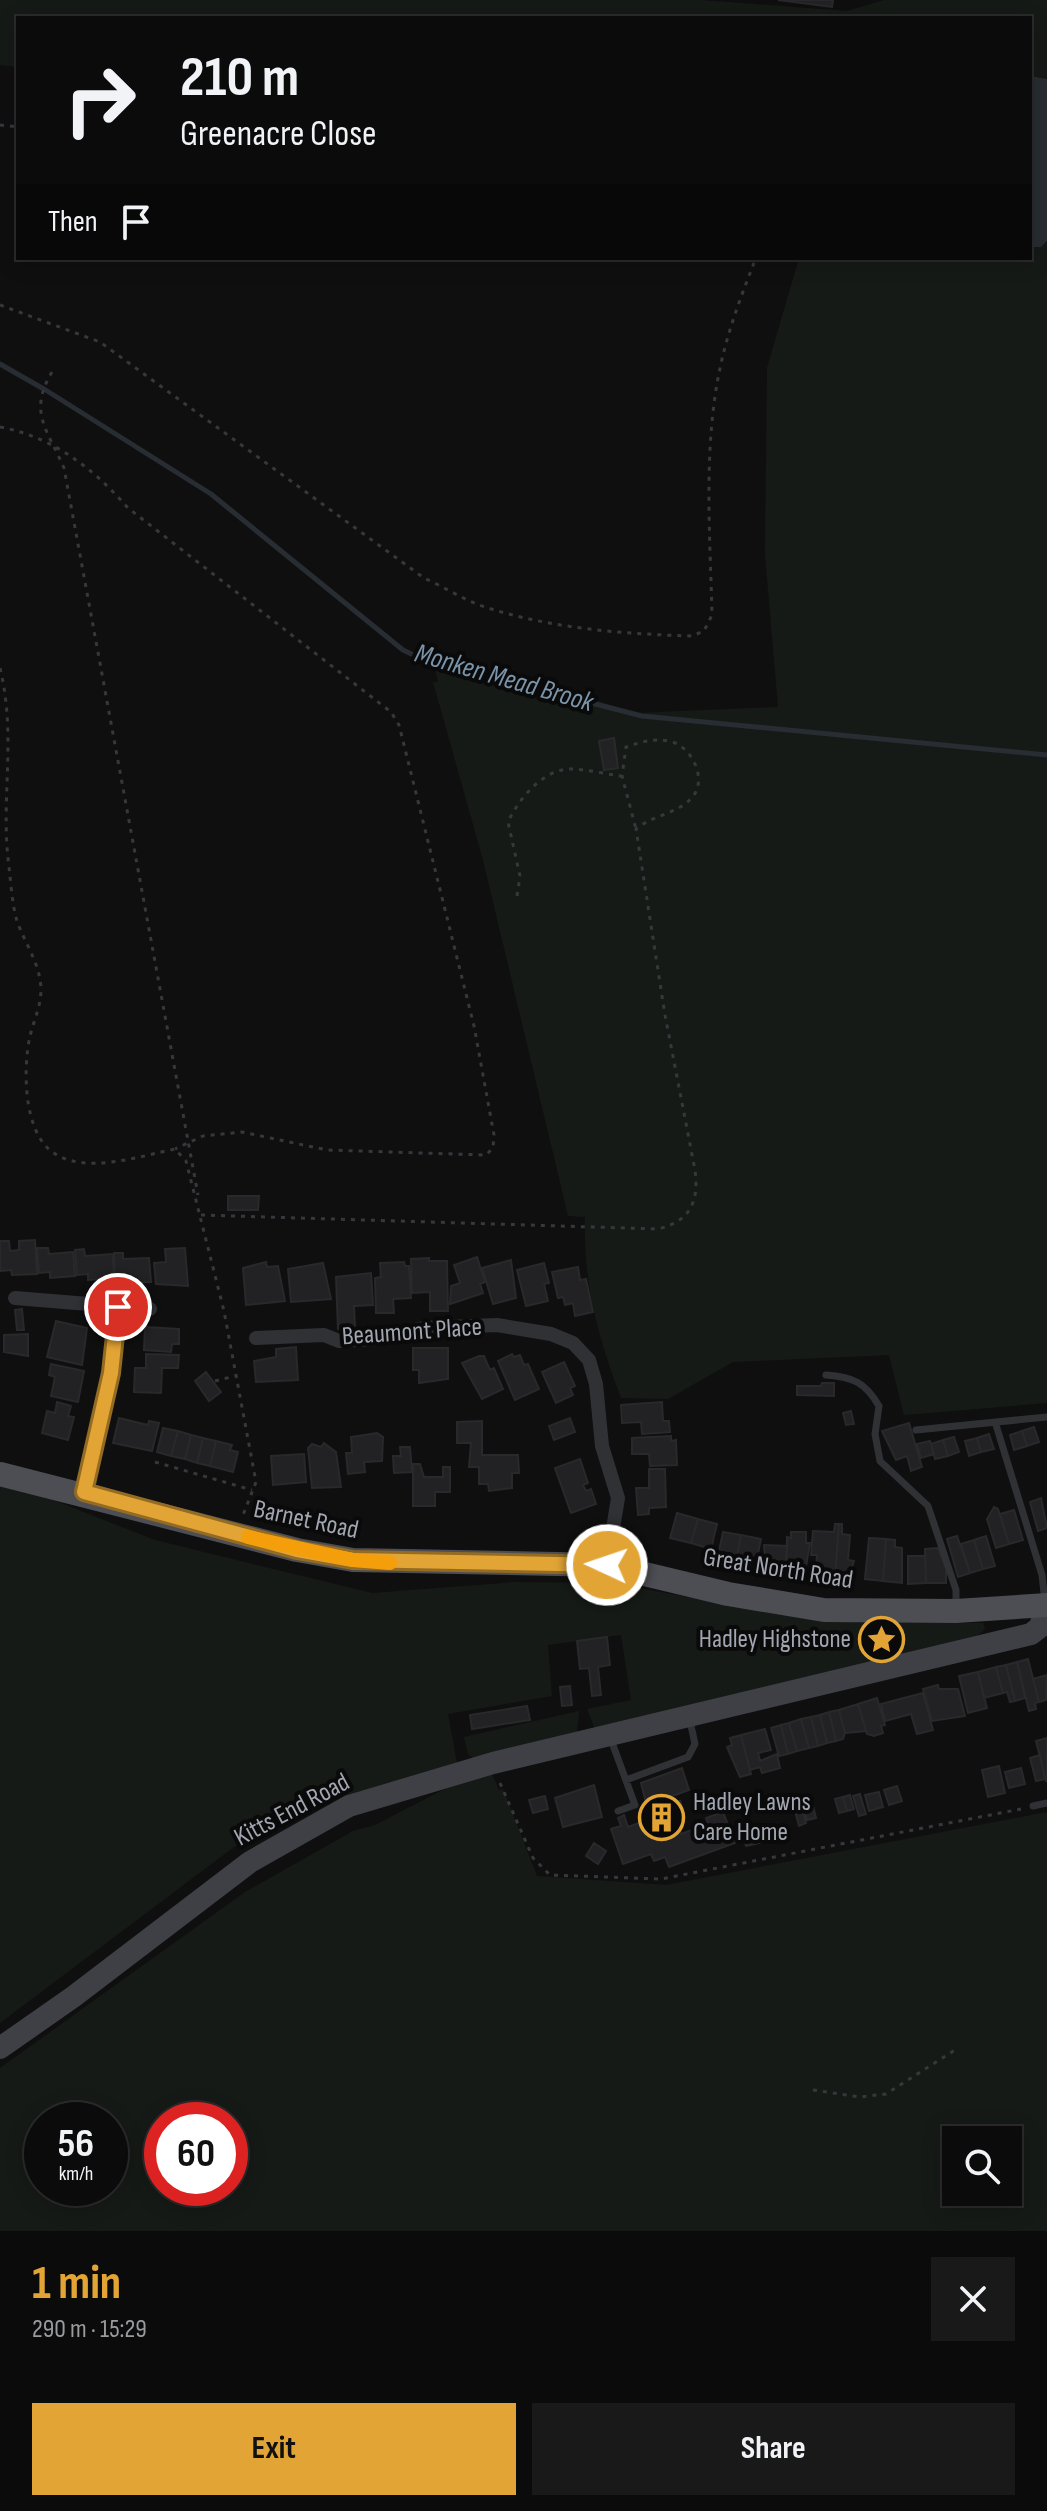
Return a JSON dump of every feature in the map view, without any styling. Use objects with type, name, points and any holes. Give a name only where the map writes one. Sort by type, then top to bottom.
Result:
[{"type":"main road","name":"Barnet Road","points":[[0,1474],[353,1560],[607,1565]]},
{"type":"main road","name":"Great North Road","points":[[607,1565],[728,1594],[824,1610],[956,1611],[990,1608]]},
{"type":"main road","points":[[990,1608],[1047,1604]]},
{"type":"street","points":[[15,1298],[150,1309]]},
{"type":"street","points":[[84,1492],[111,1373],[118,1307]]},
{"type":"street","name":"Beaumont Place","points":[[256,1338],[324,1335],[339,1341],[374,1339],[423,1328],[497,1325],[551,1334],[573,1343],[589,1360],[596,1384],[602,1446],[618,1498],[607,1565]]},
{"type":"street","points":[[697,1715],[1031,1634],[1040,1627],[1047,1604]]},
{"type":"street","points":[[990,1608],[992,1642]]},
{"type":"street","name":"Kitts End Road","points":[[0,2048],[73,1997],[250,1862],[349,1806],[493,1763],[697,1715]]},
{"type":"lane","points":[[826,1375],[850,1377],[859,1382],[867,1387],[879,1406],[875,1434],[880,1461],[928,1506],[956,1590],[956,1611]]},
{"type":"lane","points":[[916,1430],[996,1425],[1047,1417]]},
{"type":"lane","points":[[996,1425],[1042,1575],[1047,1604]]},
{"type":"lane","points":[[626,1780],[688,1757],[695,1744],[697,1715]]},
{"type":"lane","points":[[610,1736],[635,1805],[618,1811]]},
{"type":"lane","points":[[1033,1806],[1047,1803]]},
{"type":"path","points":[[0,305],[100,342],[424,578],[479,605],[536,620],[692,636],[704,631],[712,615],[710,525],[714,424],[723,353],[755,260]]},
{"type":"path","points":[[52,372],[38,401],[64,468],[201,1215],[256,1482],[237,1534]]},
{"type":"path","points":[[0,427],[37,435],[89,470],[128,508],[391,712],[399,725],[474,1026],[494,1135],[493,1148],[476,1158],[327,1150],[242,1132],[203,1136],[175,1149],[118,1161],[72,1160],[53,1153],[41,1141],[33,1121],[28,1057],[41,990],[39,970],[16,919],[8,862],[10,741],[0,668]]},
{"type":"path","points":[[201,1215],[658,1229],[673,1225],[689,1214],[697,1189],[695,1170],[665,1015],[636,829],[622,776],[626,747],[647,740],[673,741],[691,755],[698,772],[697,791],[685,806],[647,820],[636,829]]},
{"type":"path","points":[[517,896],[520,876],[508,822],[530,789],[557,772],[568,769],[622,776]]},
{"type":"path","points":[[175,1149],[186,1161],[201,1215]]},
{"type":"path","points":[[215,1381],[235,1376]]},
{"type":"path","points":[[155,1462],[252,1490]]},
{"type":"path","points":[[493,1763],[533,1858],[550,1875],[661,1879],[1033,1806]]},
{"type":"path","points":[[813,2090],[860,2097],[886,2094],[955,2050]]},
{"type":"shaded area","points":[[0,0],[701,0],[847,11],[884,0],[1047,0],[1047,79],[1032,76],[1032,16],[16,16],[16,67],[0,65]]},
{"type":"shaded area","points":[[1032,76],[1047,79],[1047,241],[1041,247],[1032,247]]},
{"type":"shaded area","points":[[1047,241],[1047,1403],[904,1415],[889,1355],[733,1362],[668,1399],[621,1398],[605,1354],[589,1287],[585,1217],[568,1216],[483,860],[433,682],[438,682],[430,648],[636,713],[778,707],[765,554],[767,368],[798,260],[1032,260],[1032,247],[1041,247]]},
{"type":"shaded area","points":[[0,1484],[15,1485],[155,1540],[372,1593],[515,1582],[612,1583],[802,1618],[852,1622],[983,1623],[985,1629],[978,1635],[896,1659],[595,1730],[587,1709],[631,1700],[621,1635],[548,1645],[552,1696],[448,1714],[457,1763],[348,1803],[337,1780],[294,1802],[0,2023]]},
{"type":"shaded area","points":[[579,1711],[577,1733],[475,1760],[468,1754],[464,1737]]},
{"type":"shaded area","points":[[491,1772],[499,1790],[503,1789],[537,1876],[666,1885],[1047,1812],[1047,2231],[0,2231],[0,2068],[245,1892],[353,1831],[375,1825],[464,1779]]},
{"type":"building","points":[[778,0],[833,0],[832,7]]},
{"type":"building","points":[[614,738],[618,768],[604,770],[599,741]]},
{"type":"building","points":[[228,1196],[259,1196],[258,1210],[228,1210]]},
{"type":"building","points":[[35,1240],[37,1274],[12,1275],[11,1270],[0,1271],[0,1241],[9,1241],[10,1251],[19,1250],[19,1241]]},
{"type":"building","points":[[37,1248],[48,1248],[49,1254],[73,1252],[75,1276],[50,1278],[50,1272],[39,1273]]},
{"type":"building","points":[[185,1248],[188,1286],[156,1284],[154,1263],[166,1262],[165,1249]]},
{"type":"building","points":[[84,1249],[85,1256],[113,1254],[114,1279],[88,1280],[88,1274],[77,1275],[75,1250]]},
{"type":"building","points":[[114,1253],[123,1253],[123,1259],[149,1258],[151,1282],[127,1283],[127,1278],[115,1278]]},
{"type":"building","points":[[477,1257],[485,1282],[480,1284],[483,1293],[450,1304],[451,1286],[460,1283],[454,1265]]},
{"type":"building","points":[[429,1258],[429,1261],[447,1261],[448,1311],[430,1311],[430,1292],[412,1293],[411,1259]]},
{"type":"building","points":[[511,1260],[516,1298],[493,1304],[482,1268]]},
{"type":"building","points":[[266,1262],[267,1267],[278,1266],[285,1301],[246,1305],[243,1268]]},
{"type":"building","points":[[404,1262],[405,1266],[409,1266],[411,1298],[393,1299],[394,1313],[376,1313],[375,1278],[381,1277],[380,1263]]},
{"type":"building","points":[[323,1263],[331,1299],[291,1302],[288,1269]]},
{"type":"building","points":[[544,1263],[549,1283],[544,1284],[548,1301],[526,1306],[517,1270]]},
{"type":"building","points":[[578,1267],[580,1280],[586,1279],[593,1312],[575,1316],[573,1303],[565,1305],[563,1297],[558,1298],[552,1272]]},
{"type":"building","points":[[371,1273],[373,1305],[354,1306],[355,1328],[338,1329],[336,1277]]},
{"type":"building","points":[[22,1309],[24,1330],[17,1330],[15,1310]]},
{"type":"building","points":[[56,1321],[87,1328],[82,1365],[47,1357]]},
{"type":"building","points":[[145,1327],[179,1329],[179,1344],[172,1344],[171,1352],[144,1350]]},
{"type":"building","points":[[28,1334],[28,1356],[4,1352],[4,1335]]},
{"type":"building","points":[[296,1347],[298,1380],[256,1382],[254,1361],[276,1357],[276,1349]]},
{"type":"building","points":[[413,1348],[448,1348],[448,1379],[419,1383],[419,1370],[413,1370]]},
{"type":"building","points":[[146,1354],[179,1355],[178,1368],[162,1368],[161,1393],[134,1392],[135,1368],[146,1368]]},
{"type":"building","points":[[512,1354],[514,1357],[520,1355],[524,1365],[528,1364],[539,1389],[515,1400],[498,1361]]},
{"type":"building","points":[[484,1356],[490,1370],[494,1368],[503,1389],[482,1399],[462,1363]]},
{"type":"building","points":[[564,1362],[575,1386],[570,1388],[573,1395],[556,1403],[542,1372]]},
{"type":"building","points":[[51,1364],[84,1371],[78,1402],[51,1396],[55,1377],[49,1375]]},
{"type":"building","points":[[206,1372],[221,1392],[209,1401],[195,1381]]},
{"type":"building","points":[[822,1383],[834,1383],[834,1396],[797,1395],[797,1386],[821,1386]]},
{"type":"building","points":[[57,1402],[71,1406],[68,1416],[74,1417],[68,1440],[42,1433],[47,1411],[55,1413]]},
{"type":"building","points":[[662,1402],[663,1421],[669,1421],[670,1432],[642,1434],[641,1422],[622,1423],[621,1405]]},
{"type":"building","points":[[851,1411],[854,1424],[846,1425],[843,1413]]},
{"type":"building","points":[[119,1418],[148,1425],[149,1421],[159,1423],[152,1451],[113,1443]]},
{"type":"building","points":[[570,1418],[575,1432],[554,1440],[549,1426]]},
{"type":"building","points":[[482,1421],[482,1455],[518,1455],[519,1473],[512,1473],[512,1488],[489,1491],[488,1484],[479,1484],[479,1467],[469,1467],[471,1443],[457,1443],[457,1422]]},
{"type":"building","points":[[909,1423],[922,1467],[911,1471],[907,1456],[896,1460],[882,1431]]},
{"type":"building","points":[[1034,1427],[1039,1442],[1027,1446],[1022,1431]]},
{"type":"building","points":[[163,1428],[178,1431],[171,1456],[157,1452]]},
{"type":"building","points":[[178,1431],[191,1435],[185,1459],[171,1456]]},
{"type":"building","points":[[1022,1431],[1027,1446],[1014,1450],[1010,1435]]},
{"type":"building","points":[[377,1433],[383,1437],[382,1461],[364,1462],[365,1472],[348,1474],[346,1453],[352,1453],[351,1437]]},
{"type":"building","points":[[989,1434],[994,1449],[981,1452],[977,1438]]},
{"type":"building","points":[[191,1435],[203,1438],[197,1463],[185,1459]]},
{"type":"building","points":[[671,1436],[671,1441],[676,1440],[677,1465],[650,1466],[649,1454],[632,1454],[632,1438]]},
{"type":"building","points":[[954,1437],[959,1452],[948,1456],[943,1440]]},
{"type":"building","points":[[203,1438],[216,1441],[210,1466],[197,1463]]},
{"type":"building","points":[[977,1438],[981,1452],[969,1456],[965,1441]]},
{"type":"building","points":[[943,1440],[948,1456],[935,1459],[931,1444]]},
{"type":"building","points":[[216,1441],[232,1445],[230,1450],[238,1452],[233,1472],[210,1466]]},
{"type":"building","points":[[930,1441],[934,1454],[921,1458],[917,1444]]},
{"type":"building","points":[[324,1443],[336,1452],[341,1487],[312,1488],[308,1448],[312,1444],[321,1447]]},
{"type":"building","points":[[400,1447],[410,1447],[412,1472],[394,1473],[393,1456],[401,1456]]},
{"type":"building","points":[[304,1454],[306,1482],[273,1485],[271,1456]]},
{"type":"building","points":[[580,1459],[588,1483],[583,1485],[586,1491],[591,1489],[596,1504],[571,1513],[555,1468]]},
{"type":"building","points":[[413,1464],[420,1464],[424,1477],[443,1477],[443,1467],[450,1467],[450,1492],[435,1492],[435,1506],[413,1506]]},
{"type":"building","points":[[649,1469],[665,1469],[666,1507],[649,1508],[649,1514],[638,1515],[636,1488],[649,1488]]},
{"type":"building","points":[[1041,1498],[1047,1528],[1038,1531],[1030,1502]]},
{"type":"building","points":[[994,1507],[998,1509],[1009,1544],[996,1548],[987,1519]]},
{"type":"building","points":[[1014,1510],[1023,1540],[1009,1544],[1000,1514]]},
{"type":"building","points":[[677,1513],[698,1519],[691,1543],[670,1538]]},
{"type":"building","points":[[698,1519],[717,1524],[711,1549],[691,1543]]},
{"type":"building","points":[[835,1524],[839,1524],[835,1578],[821,1577],[822,1568],[816,1568],[817,1555],[811,1555],[813,1531],[834,1532]]},
{"type":"building","points":[[839,1524],[842,1524],[842,1534],[850,1535],[848,1560],[854,1561],[848,1579],[835,1578]]},
{"type":"building","points":[[723,1532],[741,1535],[736,1560],[718,1556]]},
{"type":"building","points":[[791,1532],[806,1532],[806,1543],[810,1543],[805,1572],[786,1571],[787,1537],[791,1538]]},
{"type":"building","points":[[741,1535],[761,1539],[756,1563],[736,1560]]},
{"type":"building","points":[[957,1536],[970,1573],[958,1577],[947,1539]]},
{"type":"building","points":[[986,1536],[995,1566],[983,1569],[974,1540]]},
{"type":"building","points":[[869,1538],[886,1539],[883,1581],[865,1579]]},
{"type":"building","points":[[886,1539],[895,1540],[895,1547],[902,1548],[902,1583],[883,1581]]},
{"type":"building","points":[[974,1540],[983,1569],[970,1573],[961,1544]]},
{"type":"building","points":[[764,1545],[787,1546],[786,1571],[766,1570]]},
{"type":"building","points":[[938,1548],[946,1569],[946,1583],[926,1583],[925,1549]]},
{"type":"building","points":[[908,1556],[925,1556],[926,1583],[908,1584]]},
{"type":"building","points":[[607,1637],[610,1665],[598,1667],[601,1695],[592,1696],[589,1668],[580,1669],[577,1641]]},
{"type":"building","points":[[1028,1659],[1039,1702],[1035,1703],[1036,1709],[1029,1711],[1017,1662]]},
{"type":"building","points":[[1017,1662],[1025,1698],[1015,1701],[1006,1665]]},
{"type":"building","points":[[1006,1665],[1015,1701],[1010,1702],[1007,1692],[1003,1693],[996,1667]]},
{"type":"building","points":[[996,1667],[1003,1693],[984,1698],[978,1672]]},
{"type":"building","points":[[978,1672],[987,1708],[968,1713],[959,1676]]},
{"type":"building","points":[[1047,1675],[1046,1700],[1039,1702],[1033,1679]]},
{"type":"building","points":[[938,1685],[939,1689],[958,1689],[965,1716],[932,1721],[923,1689]]},
{"type":"building","points":[[570,1686],[572,1705],[562,1706],[560,1687]]},
{"type":"building","points":[[923,1693],[933,1730],[917,1734],[911,1714],[885,1721],[881,1704]]},
{"type":"building","points":[[877,1698],[885,1725],[881,1726],[883,1733],[874,1736],[867,1734],[858,1704]]},
{"type":"building","points":[[858,1704],[866,1731],[845,1733],[839,1710]]},
{"type":"building","points":[[527,1706],[530,1720],[472,1729],[470,1715]]},
{"type":"building","points":[[839,1710],[845,1733],[843,1739],[836,1741],[829,1712]]},
{"type":"building","points":[[829,1712],[836,1741],[827,1743],[820,1715]]},
{"type":"building","points":[[820,1715],[827,1743],[818,1746],[811,1717]]},
{"type":"building","points":[[811,1717],[818,1746],[809,1748],[801,1719]]},
{"type":"building","points":[[801,1719],[809,1748],[797,1751],[789,1723]]},
{"type":"building","points":[[789,1723],[797,1751],[788,1754],[781,1725]]},
{"type":"building","points":[[781,1725],[788,1754],[779,1756],[771,1728]]},
{"type":"building","points":[[765,1729],[771,1750],[758,1753],[760,1761],[777,1754],[780,1768],[762,1773],[760,1767],[750,1770],[741,1735]]},
{"type":"building","points":[[741,1735],[751,1774],[740,1777],[727,1747],[732,1745],[730,1738]]},
{"type":"building","points":[[1047,1738],[1047,1781],[1046,1781],[1036,1741]]},
{"type":"building","points":[[1040,1755],[1045,1779],[1036,1781],[1030,1758]]},
{"type":"building","points":[[999,1766],[1005,1793],[988,1797],[982,1770]]},
{"type":"building","name":"Hadley Lawns Care Home","points":[[682,1768],[689,1790],[667,1798],[669,1803],[680,1801],[682,1807],[674,1815],[681,1834],[708,1824],[706,1818],[723,1812],[735,1843],[669,1867],[665,1857],[654,1861],[651,1854],[623,1864],[611,1829],[621,1826],[618,1818],[624,1815],[628,1827],[650,1819],[641,1783]]},
{"type":"building","points":[[1021,1768],[1025,1784],[1009,1788],[1005,1772]]},
{"type":"building","points":[[594,1785],[602,1817],[563,1827],[555,1798]]},
{"type":"building","points":[[897,1786],[902,1801],[889,1805],[884,1790]]},
{"type":"building","points":[[879,1792],[883,1807],[869,1811],[865,1795]]},
{"type":"building","points":[[860,1794],[866,1814],[859,1816],[853,1796]]},
{"type":"building","points":[[850,1795],[854,1809],[847,1811],[843,1797]]},
{"type":"building","points":[[545,1796],[548,1809],[533,1813],[529,1800]]},
{"type":"building","points":[[843,1797],[847,1811],[839,1813],[835,1799]]},
{"type":"building","points":[[813,1806],[816,1818],[807,1820],[804,1808]]},
{"type":"building","points":[[802,1809],[806,1823],[799,1826],[795,1811]]},
{"type":"building","points":[[764,1826],[768,1841],[746,1846],[743,1833]]},
{"type":"building","points":[[594,1843],[606,1851],[598,1864],[586,1856]]},
{"type":"waterway","name":"Monken Mead Brook","points":[[0,364],[42,388]]},
{"type":"waterway","name":"Monken Mead Brook","points":[[44,389],[211,494],[403,650],[424,660],[642,716],[1047,755]]},
{"type":"slow traffic","points":[[248,1537],[297,1550],[390,1563]]},
{"type":"place","name":"Hadley Highstone","points":[[882,1639]]},
{"type":"place","name":"Hadley Lawns Care Home","points":[[662,1817]]},
{"type":"route","points":[[118,1307],[118,1331],[111,1373],[84,1492],[297,1550],[353,1560],[406,1564],[558,1562],[607,1565]]}]
